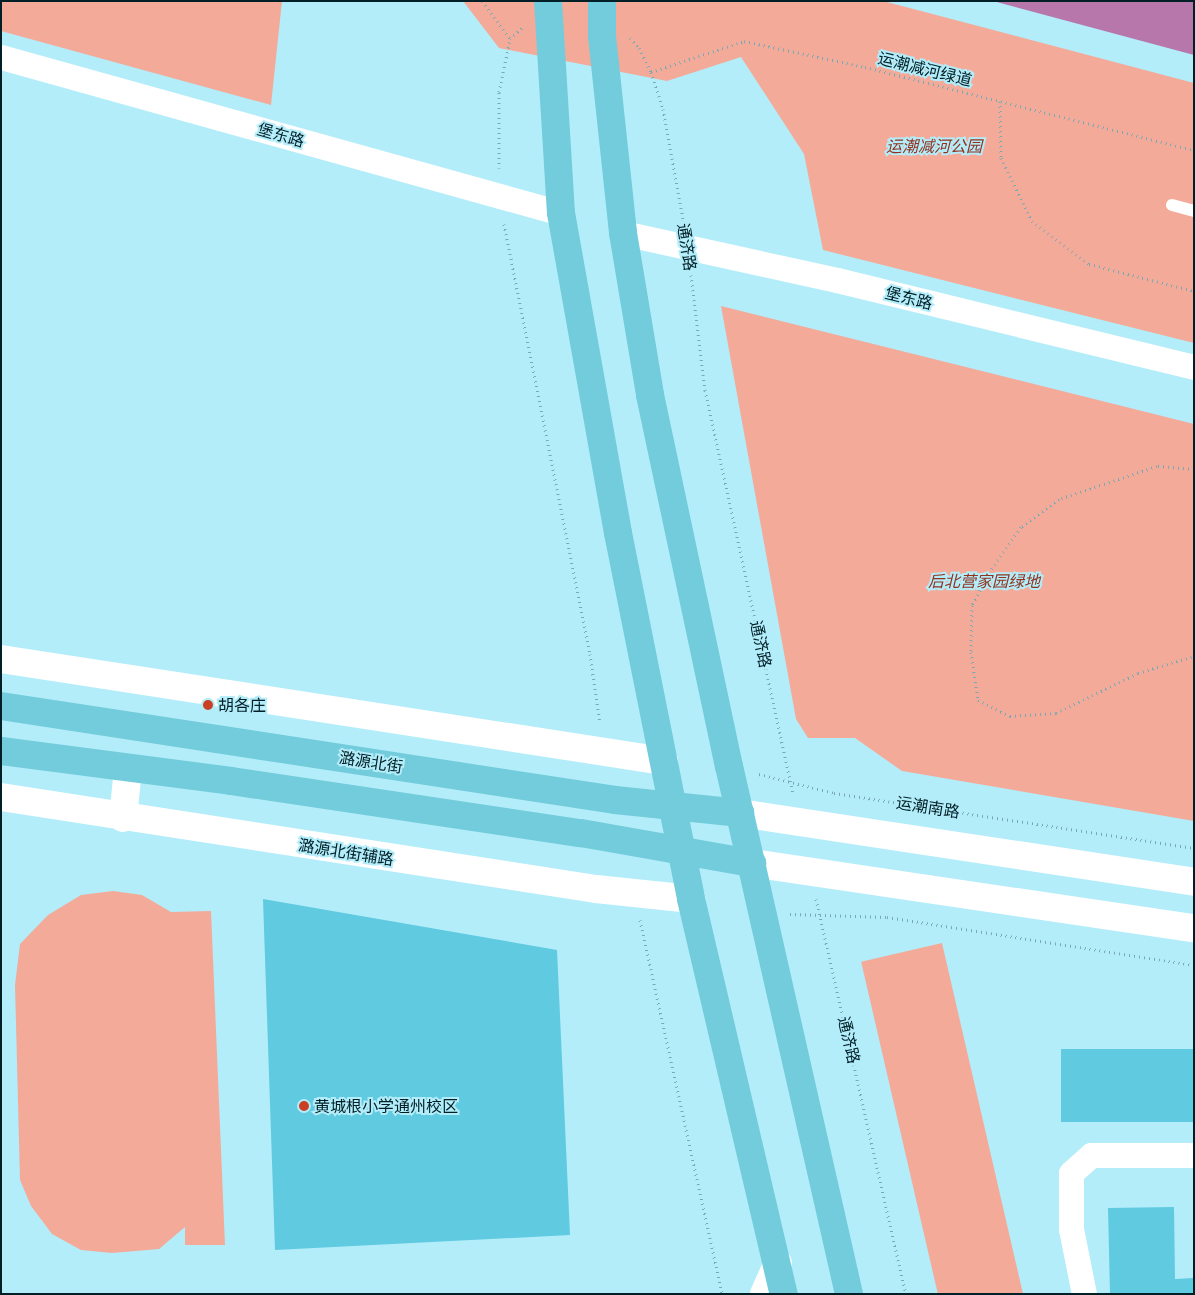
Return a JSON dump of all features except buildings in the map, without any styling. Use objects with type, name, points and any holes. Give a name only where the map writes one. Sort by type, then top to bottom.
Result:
[{"type":"main road","points":[[548,3],[561,213],[618,533],[691,899],[784,1294]]},
{"type":"main road","points":[[602,4],[602,36],[623,233],[650,394],[729,766],[764,913],[849,1294]]},
{"type":"main road","name":"潞源北街","points":[[1,706],[673,806],[740,813]]},
{"type":"main road","points":[[1,751],[128,769],[241,782],[681,850],[752,863]]},
{"type":"street","name":"堡东路","points":[[1,57],[561,213]]},
{"type":"street","name":"堡东路","points":[[623,233],[688,249],[838,280],[1194,367]]},
{"type":"street","points":[[1,659],[664,761]]},
{"type":"street","points":[[123,818],[128,769]]},
{"type":"street","name":"潞源北街辅路","points":[[1,797],[123,818],[634,894],[691,899]]},
{"type":"street","name":"运潮南路","points":[[740,813],[799,820],[1194,882]]},
{"type":"street","points":[[752,863],[810,870],[1194,928]]},
{"type":"street","points":[[1084,1294],[1071,1229],[1071,1173],[1091,1155],[1194,1155]]},
{"type":"street","points":[[764,1294],[778,1263]]},
{"type":"lane","points":[[1172,205],[1194,211]]},
{"type":"path","points":[[482,1],[510,39]]},
{"type":"path","points":[[548,3],[510,39],[499,92],[499,195],[590,654],[604,751]]},
{"type":"path","name":"通济路","points":[[602,4],[638,48],[650,72],[663,108],[688,249],[705,390],[799,820]]},
{"type":"path","name":"运潮减河绿道","points":[[650,72],[744,41],[865,67],[1194,150]]},
{"type":"path","points":[[1000,101],[1001,158],[1032,221],[1089,264],[1194,291]]},
{"type":"path","points":[[1194,470],[1157,466],[1059,499],[1021,527],[992,568],[972,605],[971,652],[978,700],[1010,716],[1056,713],[1138,673],[1194,656]]},
{"type":"path","name":"运潮南路","points":[[729,766],[834,793],[1194,848]]},
{"type":"path","name":"通济路","points":[[810,870],[906,1294]]},
{"type":"path","points":[[634,894],[722,1294]]},
{"type":"path","points":[[764,913],[887,917],[1194,965]]},
{"type":"green space","points":[[1,1],[282,1],[271,105],[1,31]]},
{"type":"green space","name":"运潮减河公园","points":[[463,1],[883,1],[1194,83],[1194,343],[823,250],[804,154],[741,57],[667,81],[499,48]]},
{"type":"green space","name":"后北营家园绿地","points":[[721,306],[1194,424],[1194,821],[902,771],[855,738],[808,738],[796,719]]},
{"type":"green space","points":[[113,891],[142,895],[171,912],[211,911],[225,1245],[185,1245],[185,1227],[159,1249],[112,1253],[81,1250],[52,1234],[31,1206],[20,1180],[15,985],[20,944],[48,915],[81,895]]},
{"type":"green space","points":[[942,943],[1023,1294],[938,1294],[861,962]]},
{"type":"shaded area","points":[[993,1],[1194,1],[1194,55]]},
{"type":"place","name":"胡各庄","points":[[208,705]]},
{"type":"place","name":"黄城根小学通州校区","points":[[304,1106]]}]
